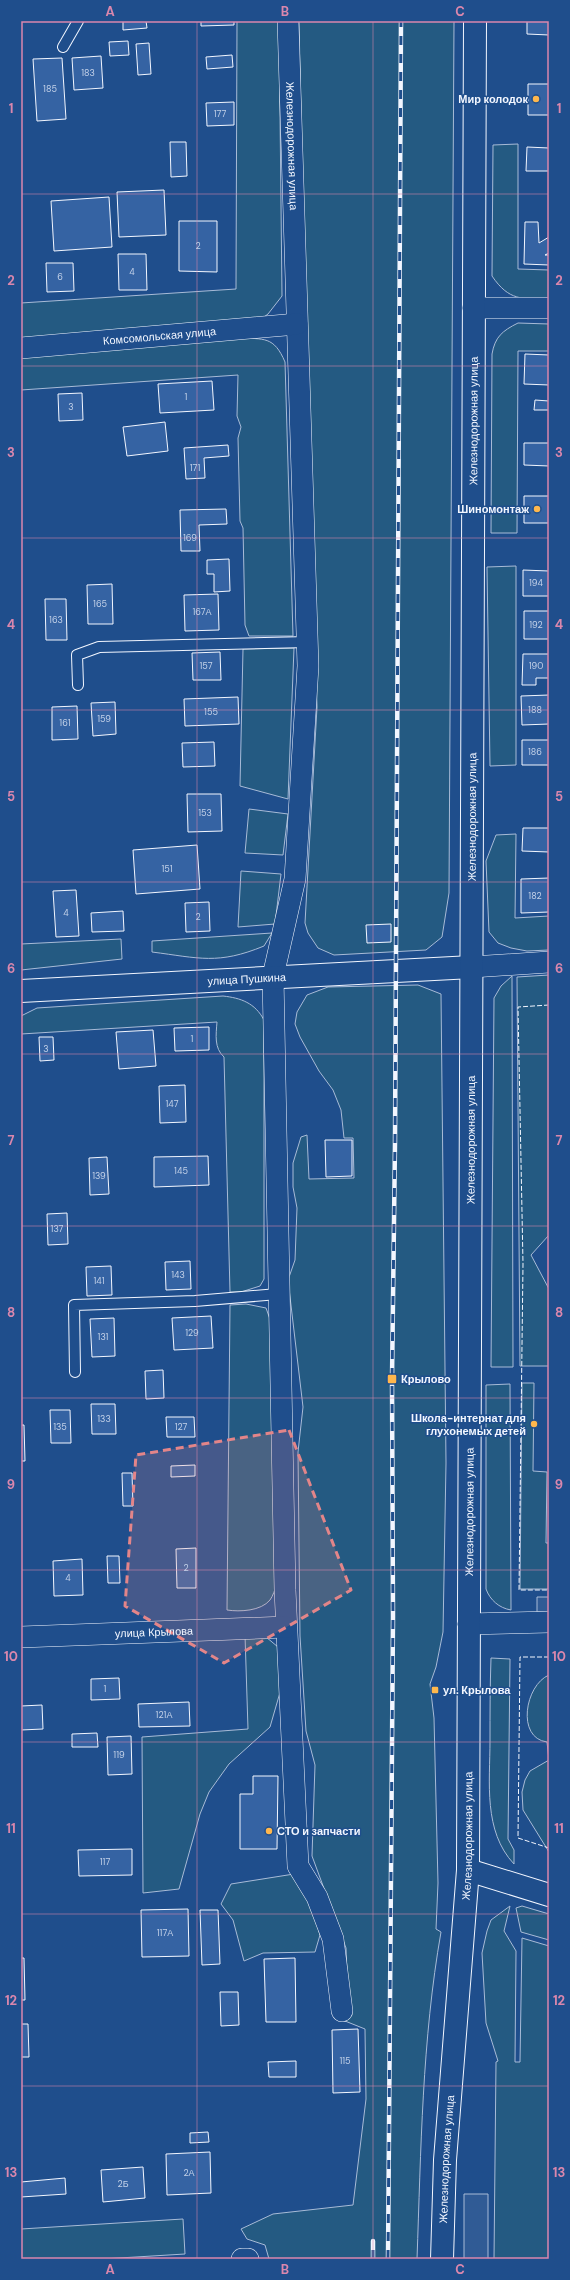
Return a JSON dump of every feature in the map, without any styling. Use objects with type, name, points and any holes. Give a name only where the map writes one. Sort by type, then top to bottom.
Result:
[{"type":"main road","name":"Железнодорожная улица","points":[[442,2259],[446,2160],[468,1870],[475,21]]},
{"type":"main road","name":"улица Пушкина","points":[[21,990],[472,967]]},
{"type":"main road","points":[[468,1870],[549,1895]]},
{"type":"street","name":"Железнодорожная улица","points":[[288,21],[308,674],[295,879],[273,976],[278,1294],[286,1627],[298,1866],[317,1897],[333,1939],[342,2011]]},
{"type":"street","points":[[473,308],[549,308]]},
{"type":"street","name":"Комсомольская улица","points":[[21,348],[297,324]]},
{"type":"street","points":[[472,967],[549,962]]},
{"type":"street","points":[[468,1624],[549,1622]]},
{"type":"street","name":"улица Крылова","points":[[21,1637],[286,1627]]},
{"type":"street","points":[[242,2259],[248,2259]]},
{"type":"lane","points":[[63,47],[78,21]]},
{"type":"lane","points":[[78,685],[77,655],[99,647],[308,642]]},
{"type":"lane","points":[[75,1372],[74,1305],[195,1301],[278,1294]]},
{"type":"highlighted area","points":[[289,1430],[351,1590],[224,1663],[125,1606],[136,1455]]},
{"type":"shaded area","points":[[237,21],[279,21],[282,296],[268,314],[260,320],[21,338],[21,303],[236,289]]},
{"type":"shaded area","points":[[299,21],[454,21],[449,893],[442,937],[426,950],[334,955],[318,948],[308,933],[305,923],[317,707],[305,311]]},
{"type":"shaded area","points":[[518,144],[518,269],[549,270],[549,299],[517,297],[504,290],[492,276],[493,145]]},
{"type":"shaded area","points":[[518,323],[549,324],[549,351],[518,351],[517,533],[491,533],[492,354],[495,343],[500,335]]},
{"type":"shaded area","points":[[238,338],[261,339],[272,343],[277,347],[285,362],[293,636],[249,636],[245,625],[243,528],[240,521],[238,438],[241,427],[237,416],[238,375],[21,390],[21,354]]},
{"type":"shaded area","points":[[516,566],[516,765],[490,766],[487,567]]},
{"type":"shaded area","points":[[294,648],[288,799],[240,786],[243,649]]},
{"type":"shaded area","points":[[249,809],[288,814],[283,855],[245,853]]},
{"type":"shaded area","points":[[516,834],[515,918],[549,916],[549,950],[527,951],[511,948],[498,943],[489,932],[486,861],[496,835]]},
{"type":"shaded area","points":[[241,871],[281,874],[275,924],[238,927]]},
{"type":"shaded area","points":[[272,933],[264,946],[234,956],[221,958],[196,958],[152,952],[152,941]]},
{"type":"shaded area","points":[[121,939],[122,959],[21,970],[21,944]]},
{"type":"shaded area","points":[[549,975],[549,1235],[531,1255],[549,1289],[549,1366],[520,1366],[517,977]]},
{"type":"shaded area","points":[[512,976],[513,1367],[491,1367],[494,998],[501,986]]},
{"type":"shaded area","points":[[418,985],[441,994],[446,1463],[443,1632],[436,1667],[430,1684],[434,1718],[438,1883],[436,1929],[441,1932],[426,2054],[421,2136],[417,2259],[269,2259],[265,2245],[247,2239],[241,2229],[273,2214],[353,2205],[366,2099],[365,2029],[345,2021],[348,1996],[346,1948],[312,1856],[315,1765],[306,1731],[300,1636],[298,1452],[303,1407],[288,1280],[295,1260],[297,1208],[293,1187],[293,1163],[301,1137],[307,1135],[309,1179],[354,1178],[353,1138],[344,1138],[341,1110],[333,1090],[319,1071],[300,1037],[295,1024],[297,1012],[307,995],[328,987]]},
{"type":"shaded area","points":[[223,996],[236,998],[247,1002],[256,1009],[264,1020],[264,1279],[260,1286],[241,1292],[230,1292],[224,1057],[217,1045],[217,1022],[21,1034],[21,1016],[37,1008]]},
{"type":"shaded area","points":[[246,1304],[266,1308],[271,1322],[277,1584],[270,1600],[266,1604],[256,1609],[238,1611],[227,1610],[230,1305]]},
{"type":"shaded area","points":[[522,1383],[534,1383],[533,1471],[547,1472],[546,1543],[549,1543],[549,1589],[520,1589]]},
{"type":"shaded area","points":[[510,1384],[511,1610],[496,1603],[490,1597],[486,1589],[486,1385]]},
{"type":"shaded area","points":[[537,1597],[549,1597],[549,1612],[537,1612]]},
{"type":"shaded area","points":[[245,1635],[266,1637],[278,1647],[281,1689],[270,1727],[229,1764],[209,1792],[200,1814],[179,1889],[143,1893],[142,1737],[248,1729]]},
{"type":"shaded area","points":[[491,1658],[510,1659],[508,1839],[514,1850],[514,1864],[504,1851],[497,1837],[490,1806],[489,1773]]},
{"type":"shaded area","points":[[549,1675],[549,1760],[547,1742],[537,1738],[531,1731],[527,1711],[534,1689]]},
{"type":"shaded area","points":[[549,1760],[549,1852],[523,1810],[522,1792],[525,1780],[530,1771]]},
{"type":"shaded area","points":[[294,1874],[308,1891],[320,1935],[315,1952],[263,1953],[244,1961],[233,1920],[221,1904],[231,1884]]},
{"type":"shaded area","points":[[510,1906],[504,1931],[516,1951],[515,2062],[520,2062],[522,1938],[549,1946],[549,2259],[494,2259],[496,2062],[498,2061],[486,2023],[482,1953],[491,1920]]},
{"type":"shaded area","points":[[522,1906],[549,1914],[549,1940],[521,1932],[516,1908]]},
{"type":"shaded area","points":[[464,2194],[488,2194],[488,2259],[464,2259]]},
{"type":"shaded area","points":[[183,2219],[185,2254],[103,2259],[21,2259],[21,2229]]},
{"type":"building","points":[[123,21],[146,21],[147,28],[123,30]]},
{"type":"building","points":[[201,21],[234,21],[234,25],[201,26]]},
{"type":"building","points":[[527,21],[549,21],[549,35],[527,34]]},
{"type":"building","points":[[128,41],[129,55],[110,56],[109,42]]},
{"type":"building","points":[[149,43],[151,74],[138,75],[136,44]]},
{"type":"building","points":[[232,55],[233,67],[207,69],[206,57]]},
{"type":"building","points":[[101,56],[103,88],[74,90],[72,58]]},
{"type":"building","points":[[62,58],[66,119],[37,121],[33,59]]},
{"type":"building","points":[[528,84],[549,84],[549,115],[528,115]]},
{"type":"building","points":[[234,102],[234,125],[207,126],[206,103]]},
{"type":"building","points":[[170,142],[186,142],[187,176],[171,177]]},
{"type":"building","points":[[527,147],[549,148],[549,171],[526,171]]},
{"type":"building","points":[[164,190],[166,235],[119,237],[117,192]]},
{"type":"building","points":[[109,197],[112,247],[54,251],[51,201]]},
{"type":"building","points":[[179,221],[217,221],[217,272],[179,271]]},
{"type":"building","points":[[525,222],[538,222],[539,243],[549,237],[549,253],[545,255],[549,255],[549,265],[524,264]]},
{"type":"building","points":[[118,254],[146,254],[147,290],[119,290]]},
{"type":"building","points":[[46,263],[73,263],[74,291],[47,292]]},
{"type":"building","points":[[525,354],[549,355],[549,385],[524,384]]},
{"type":"building","points":[[212,381],[214,410],[160,413],[158,384]]},
{"type":"building","points":[[82,393],[83,420],[59,421],[58,394]]},
{"type":"building","points":[[535,400],[549,401],[549,410],[534,410]]},
{"type":"building","points":[[165,422],[168,451],[127,456],[123,427]]},
{"type":"building","points":[[524,443],[549,443],[549,466],[524,465]]},
{"type":"building","points":[[228,445],[229,456],[204,458],[205,478],[186,479],[184,448]]},
{"type":"building","name":"Шиномонтаж","points":[[524,496],[549,496],[549,523],[524,523]]},
{"type":"building","points":[[226,509],[227,524],[199,525],[200,551],[181,551],[180,510]]},
{"type":"building","points":[[229,559],[230,591],[214,592],[214,574],[207,574],[207,560]]},
{"type":"building","points":[[523,570],[549,571],[549,596],[523,596]]},
{"type":"building","points":[[112,584],[113,624],[88,624],[87,585]]},
{"type":"building","points":[[218,594],[219,630],[185,631],[184,595]]},
{"type":"building","points":[[45,599],[66,599],[67,640],[46,640]]},
{"type":"building","points":[[524,611],[549,611],[549,639],[524,639]]},
{"type":"building","points":[[220,652],[221,680],[193,680],[192,653]]},
{"type":"building","points":[[523,654],[549,654],[549,678],[536,678],[536,685],[522,685]]},
{"type":"building","points":[[549,695],[549,724],[522,725],[521,696]]},
{"type":"building","points":[[238,697],[239,724],[185,726],[184,699]]},
{"type":"building","points":[[115,702],[116,734],[93,736],[91,703]]},
{"type":"building","points":[[77,706],[78,739],[52,740],[52,707]]},
{"type":"building","points":[[522,740],[549,740],[549,765],[522,765]]},
{"type":"building","points":[[214,742],[215,766],[183,767],[182,743]]},
{"type":"building","points":[[187,794],[221,794],[222,831],[188,832]]},
{"type":"building","points":[[523,828],[549,828],[549,852],[522,851]]},
{"type":"building","points":[[197,845],[200,889],[136,894],[133,850]]},
{"type":"building","points":[[549,878],[549,912],[521,913],[521,879]]},
{"type":"building","points":[[76,890],[79,936],[56,937],[53,891]]},
{"type":"building","points":[[209,902],[210,931],[186,932],[185,903]]},
{"type":"building","points":[[123,911],[124,931],[92,932],[91,913]]},
{"type":"building","points":[[391,924],[391,942],[367,943],[366,925]]},
{"type":"building","points":[[209,1027],[209,1050],[175,1051],[174,1028]]},
{"type":"building","points":[[153,1030],[156,1066],[119,1069],[116,1032]]},
{"type":"building","points":[[39,1037],[53,1037],[54,1060],[40,1061]]},
{"type":"building","points":[[185,1085],[186,1122],[160,1123],[159,1086]]},
{"type":"building","points":[[325,1140],[352,1140],[352,1176],[326,1177]]},
{"type":"building","points":[[208,1156],[209,1185],[154,1187],[154,1157]]},
{"type":"building","points":[[107,1157],[109,1194],[90,1195],[89,1158]]},
{"type":"building","points":[[67,1213],[68,1244],[48,1245],[47,1214]]},
{"type":"building","points":[[190,1261],[191,1289],[166,1290],[165,1262]]},
{"type":"building","points":[[111,1266],[112,1295],[87,1296],[86,1267]]},
{"type":"building","points":[[211,1316],[213,1348],[174,1350],[172,1318]]},
{"type":"building","points":[[114,1318],[115,1356],[92,1357],[90,1319]]},
{"type":"building","points":[[163,1370],[164,1398],[146,1399],[145,1371]]},
{"type":"building","points":[[91,1404],[115,1404],[116,1434],[92,1434]]},
{"type":"building","points":[[50,1410],[70,1410],[71,1443],[51,1443]]},
{"type":"building","points":[[166,1417],[194,1417],[195,1437],[167,1437]]},
{"type":"building","points":[[21,1425],[24,1425],[25,1461],[21,1461]]},
{"type":"building","points":[[195,1465],[195,1476],[171,1477],[171,1466]]},
{"type":"building","points":[[122,1473],[132,1473],[133,1506],[123,1506]]},
{"type":"building","points":[[196,1548],[196,1588],[177,1588],[176,1549]]},
{"type":"building","points":[[107,1556],[119,1556],[120,1583],[108,1583]]},
{"type":"building","points":[[82,1559],[83,1595],[54,1596],[53,1561]]},
{"type":"building","points":[[119,1678],[120,1699],[91,1700],[91,1679]]},
{"type":"building","points":[[189,1702],[190,1726],[139,1727],[138,1704]]},
{"type":"building","points":[[42,1705],[43,1729],[21,1730],[21,1706]]},
{"type":"building","points":[[97,1733],[98,1747],[72,1747],[72,1734]]},
{"type":"building","points":[[131,1736],[132,1774],[108,1775],[107,1737]]},
{"type":"building","points":[[253,1776],[278,1776],[277,1849],[240,1849],[240,1794],[253,1794]]},
{"type":"building","points":[[132,1849],[132,1875],[79,1876],[78,1850]]},
{"type":"building","points":[[188,1909],[189,1956],[142,1957],[141,1910]]},
{"type":"building","points":[[200,1910],[218,1910],[220,1964],[202,1965]]},
{"type":"building","points":[[21,1958],[24,1958],[25,2000],[21,2000]]},
{"type":"building","points":[[295,1958],[296,2022],[266,2022],[264,1959]]},
{"type":"building","points":[[220,1992],[238,1992],[239,2025],[221,2026]]},
{"type":"building","points":[[21,2024],[28,2024],[29,2057],[21,2057]]},
{"type":"building","points":[[358,2029],[360,2092],[333,2093],[332,2030]]},
{"type":"building","points":[[296,2061],[296,2077],[269,2077],[268,2062]]},
{"type":"building","points":[[208,2132],[209,2142],[190,2143],[190,2133]]},
{"type":"building","points":[[210,2152],[211,2193],[167,2195],[166,2154]]},
{"type":"building","points":[[143,2167],[145,2198],[103,2202],[101,2170]]},
{"type":"building","points":[[65,2178],[66,2194],[21,2197],[21,2182]]},
{"type":"railway","points":[[388,2259],[393,1617],[392,1379],[395,1143],[401,21]]},
{"type":"railway","points":[[373,2241],[373,2259]]},
{"type":"fence","points":[[549,1005],[518,1007],[523,1264],[519,1590],[549,1590]]},
{"type":"fence","points":[[549,1657],[520,1657],[518,1838],[549,1848]]},
{"type":"place","name":"Мир колодок","points":[[536,99]]},
{"type":"place","name":"Шиномонтаж","points":[[537,509]]},
{"type":"place","name":"Крылово","points":[[392,1379]]},
{"type":"place","name":"Школа-интернат для глухонемых детей","points":[[534,1424]]},
{"type":"place","name":"ул. Крылова","points":[[435,1690]]},
{"type":"place","name":"СТО и запчасти","points":[[269,1831]]}]
